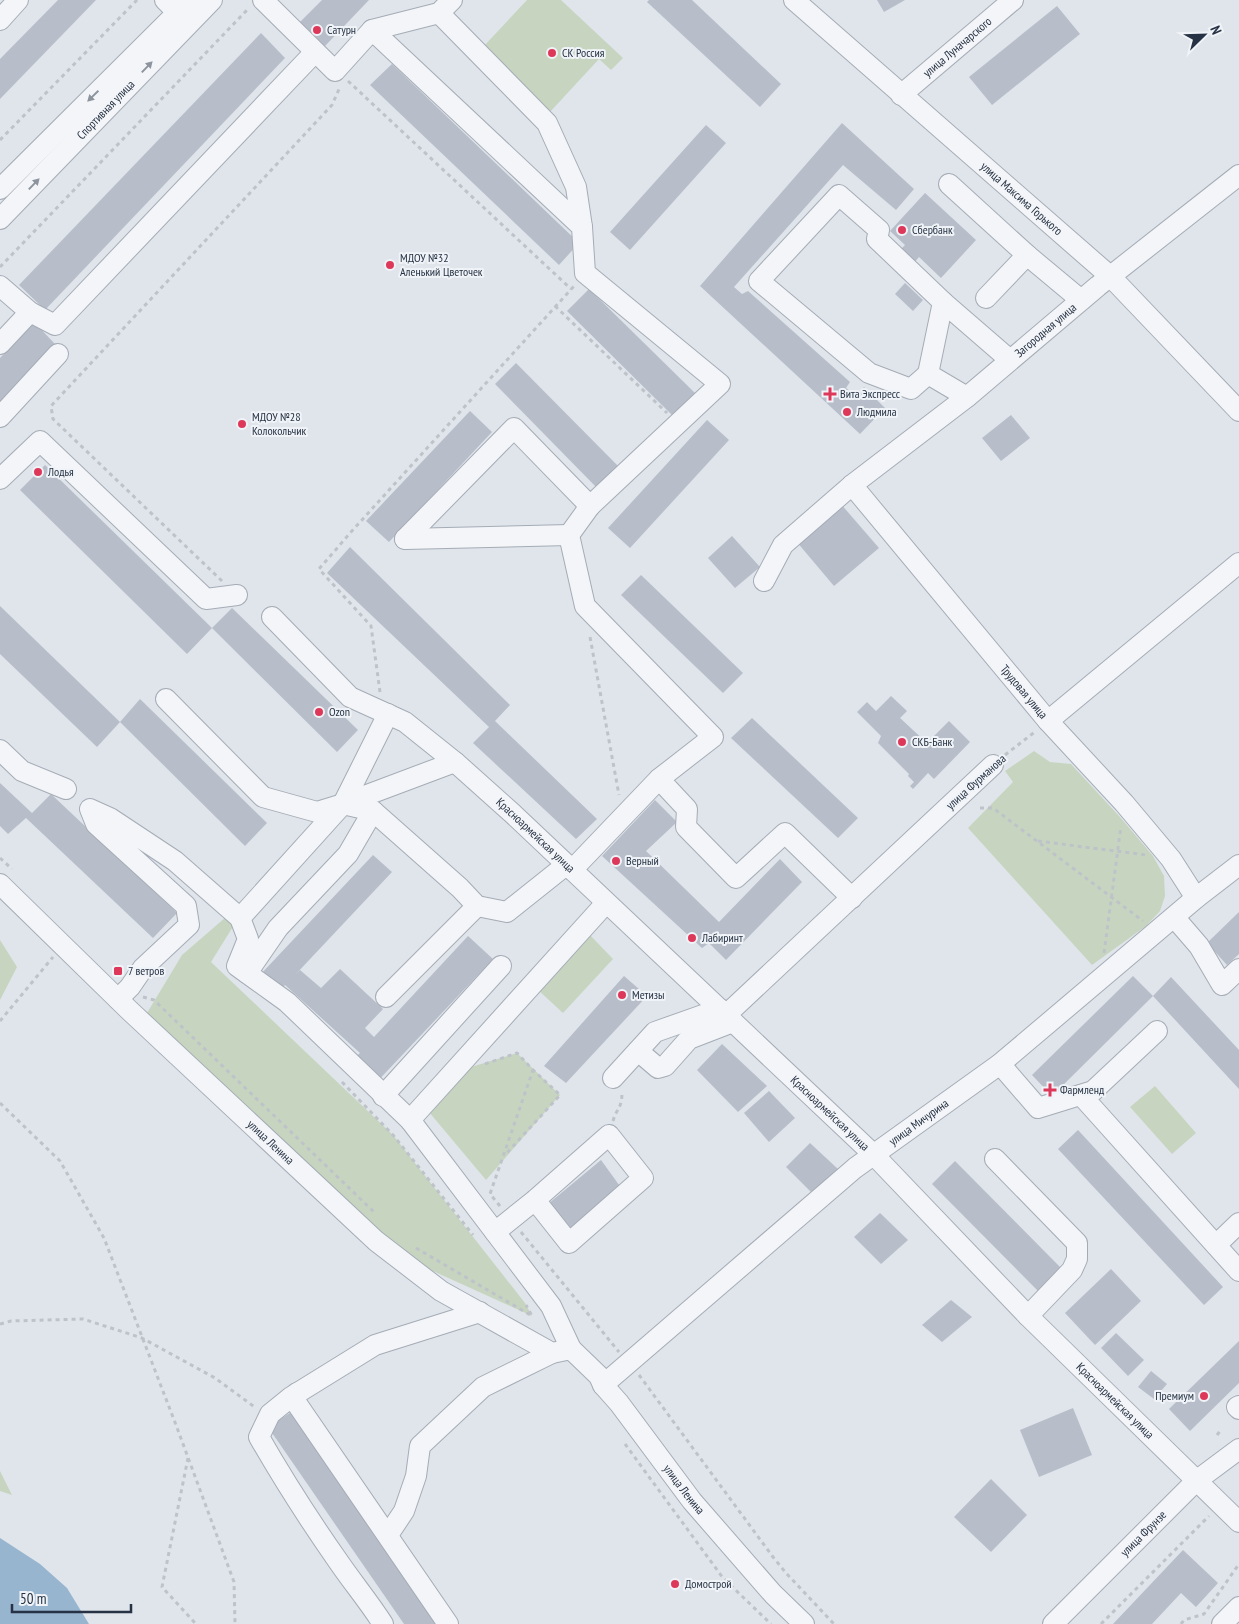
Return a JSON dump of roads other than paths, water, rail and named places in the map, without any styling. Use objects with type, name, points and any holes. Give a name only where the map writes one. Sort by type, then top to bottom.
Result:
[{"type":"street","points":[[0,20],[18,0]]},
{"type":"street","name":"Спортивная улица","points":[[0,219],[212,0]]},
{"type":"street","name":"улица Максима Горького","points":[[794,0],[1111,277],[1239,410]]},
{"type":"street","name":"улица Луначарского","points":[[901,95],[1013,0]]},
{"type":"street","name":"Спортивная улица","points":[[0,189],[177,4]]},
{"type":"street","points":[[257,4],[335,71],[372,30],[445,6],[546,123],[576,187],[582,227],[585,273],[720,384],[677,422],[590,506],[569,535],[585,606],[713,737],[659,779],[569,867],[507,912],[478,906],[373,811],[343,804]]},
{"type":"street","points":[[372,30],[582,227]]},
{"type":"street","points":[[0,286],[30,312],[55,325],[315,52]]},
{"type":"street","name":"Загородная улица","points":[[764,581],[783,545],[852,485],[967,397],[1081,300],[1239,175]]},
{"type":"street","points":[[949,184],[1027,255],[1081,300]]},
{"type":"street","points":[[943,302],[928,374],[911,389],[869,373],[759,281],[840,195],[879,230],[877,239],[943,302],[1010,360]]},
{"type":"street","points":[[986,298],[1027,255]]},
{"type":"street","points":[[0,344],[30,312]]},
{"type":"street","points":[[0,417],[58,354]]},
{"type":"street","points":[[928,374],[967,397]]},
{"type":"street","points":[[569,535],[406,539],[514,428],[590,506]]},
{"type":"street","points":[[0,479],[40,441],[206,599],[237,595]]},
{"type":"street","name":"Трудовая улица","points":[[852,485],[1048,721],[1124,803],[1171,859],[1196,898]]},
{"type":"street","points":[[1048,721],[1239,563]]},
{"type":"street","name":"Красноармейская улица","points":[[272,617],[350,697],[396,718],[455,762],[512,813],[872,1154],[1028,1316],[1239,1522]]},
{"type":"street","points":[[166,698],[263,797],[317,812],[455,762]]},
{"type":"street","points":[[240,918],[343,804],[396,718]]},
{"type":"street","points":[[0,750],[22,771],[66,789]]},
{"type":"street","name":"улица Фурманова","points":[[727,1015],[993,765]]},
{"type":"street","points":[[659,779],[687,809],[686,826],[736,878],[785,834],[852,898]]},
{"type":"street","points":[[118,999],[130,987],[143,968],[189,925],[186,906],[96,824],[90,810],[110,818],[175,861],[240,918],[248,940],[238,966],[247,973],[278,928],[348,854],[373,811]]},
{"type":"street","name":"улица Мичурина","points":[[603,1385],[872,1154],[1000,1064],[1196,898],[1239,865]]},
{"type":"street","name":"улица Ленина","points":[[0,884],[118,999],[376,1241],[441,1291],[561,1351],[599,1376],[603,1385],[619,1403],[692,1501],[773,1594],[804,1624]]},
{"type":"street","points":[[410,1120],[606,903]]},
{"type":"street","points":[[386,997],[478,906]]},
{"type":"street","points":[[1174,917],[1199,946],[1222,985],[1239,969]]},
{"type":"street","points":[[383,1096],[501,966]]},
{"type":"street","name":"улица Ленина","points":[[247,973],[287,1002],[410,1120],[487,1238],[551,1306],[561,1351]]},
{"type":"street","points":[[638,1051],[658,1068],[665,1066],[689,1039],[727,1015]]},
{"type":"street","points":[[617,1074],[655,1032],[727,1015]]},
{"type":"street","points":[[1000,1064],[1038,1108],[1093,1091],[1157,1031]]},
{"type":"street","points":[[1081,1095],[1239,1271]]},
{"type":"street","points":[[487,1238],[535,1200],[610,1135],[643,1178],[569,1243],[535,1200]]},
{"type":"street","points":[[995,1159],[1077,1243],[1077,1259],[1072,1270],[1028,1316]]},
{"type":"street","points":[[1216,1245],[1239,1223]]},
{"type":"street","points":[[383,1624],[370,1603],[338,1562],[259,1437],[270,1414],[297,1393],[375,1345],[480,1312]]},
{"type":"street","points":[[388,1534],[404,1511],[416,1476],[420,1446],[483,1387],[561,1351]]},
{"type":"street","points":[[297,1393],[295,1402],[388,1534],[448,1624]]},
{"type":"street","name":"улица Фрунзе","points":[[1053,1624],[1196,1481],[1239,1449]]},
{"type":"street","points":[[1222,1624],[1239,1607]]},
{"type":"water","points":[[0,1538],[40,1564],[67,1588],[89,1624],[0,1624]]},
{"type":"place","name":"Сатурн","points":[[317,30]]},
{"type":"place","name":"СК Россия","points":[[552,53]]},
{"type":"place","name":"Сбербанк","points":[[902,230]]},
{"type":"place","name":"МДОУ №32 Аленький Цветочек","points":[[390,265]]},
{"type":"place","name":"Вита Экспресс","points":[[830,394]]},
{"type":"place","name":"Людмила","points":[[847,412]]},
{"type":"place","name":"МДОУ №28 Колокольчик","points":[[242,424]]},
{"type":"place","name":"Лодья","points":[[38,472]]},
{"type":"place","name":"Ozon","points":[[319,712]]},
{"type":"place","name":"СКБ-Банк","points":[[902,742]]},
{"type":"place","name":"Верный","points":[[616,861]]},
{"type":"place","name":"Лабиринт","points":[[692,938]]},
{"type":"place","name":"7 ветров","points":[[118,971]]},
{"type":"place","name":"Метизы","points":[[622,995]]},
{"type":"place","name":"Фармленд","points":[[1050,1090]]},
{"type":"place","name":"Премиум","points":[[1204,1396]]},
{"type":"place","name":"Домострой","points":[[675,1584]]}]
